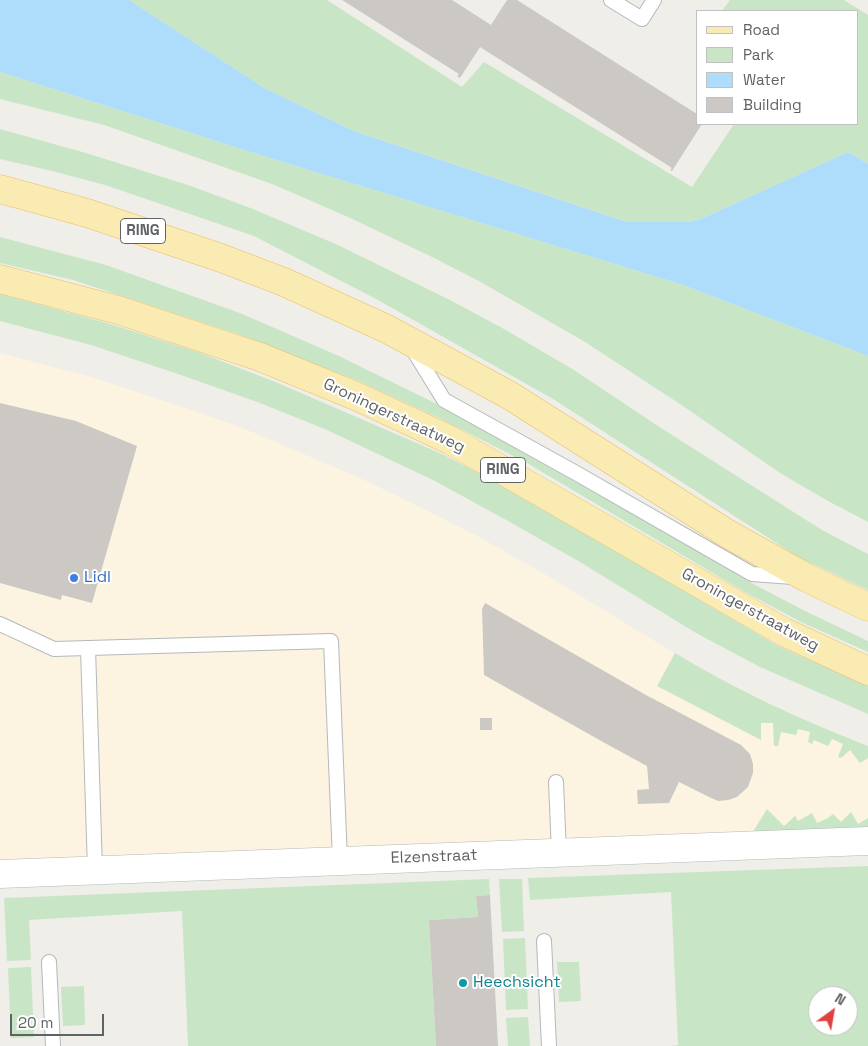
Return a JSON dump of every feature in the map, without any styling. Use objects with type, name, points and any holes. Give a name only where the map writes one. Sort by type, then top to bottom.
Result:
[{"type":"main road","name":"RING","points":[[0,189],[87,213],[221,258],[284,282],[406,338],[508,395],[728,534],[807,578],[868,607]]},
{"type":"main road","name":"Groningerstraatweg","points":[[0,279],[118,310],[250,354],[358,397],[450,440],[784,632],[868,671]]},
{"type":"street","name":"Elzenstraat","points":[[0,874],[868,841]]},
{"type":"lane","points":[[611,0],[642,19],[654,0]]},
{"type":"lane","points":[[0,624],[54,649],[331,641],[340,861]]},
{"type":"lane","points":[[88,648],[95,870]]},
{"type":"lane","points":[[556,782],[559,853]]},
{"type":"lane","points":[[544,941],[549,1046]]},
{"type":"lane","points":[[49,962],[53,1046]]},
{"type":"shaded area","points":[[0,353],[91,377],[192,410],[245,429],[362,479],[479,537],[548,576],[702,670],[796,716],[868,746],[868,828],[0,861]]},
{"type":"green space","points":[[129,0],[327,0],[462,87],[484,62],[692,187],[733,125],[858,125],[858,10],[723,10],[730,0],[844,0],[868,15],[868,164],[848,152],[701,219],[688,222],[627,222],[354,131],[266,89]]},
{"type":"green space","points":[[0,72],[257,154],[683,285],[868,356],[868,522],[780,473],[686,408],[585,342],[479,281],[348,217],[272,184],[104,125],[0,99]]},
{"type":"green space","points":[[0,129],[86,153],[191,186],[253,209],[338,245],[452,301],[574,370],[661,428],[822,530],[868,554],[868,590],[798,557],[553,399],[378,300],[254,236],[105,185],[0,159]]},
{"type":"green space","points":[[0,237],[106,265],[240,313],[341,357],[445,408],[746,580],[868,641],[868,652],[801,622],[743,591],[527,463],[441,419],[361,382],[238,334],[73,280],[0,263]]},
{"type":"green space","points":[[0,294],[107,323],[198,352],[278,383],[442,454],[523,496],[780,647],[868,686],[868,714],[760,667],[696,633],[580,562],[508,521],[433,480],[327,430],[260,403],[91,345],[0,321]]},
{"type":"green space","points":[[675,653],[770,704],[868,746],[868,758],[860,763],[850,750],[841,758],[838,757],[843,744],[832,739],[828,746],[814,740],[812,744],[808,742],[810,732],[798,729],[796,735],[781,732],[778,746],[774,746],[773,723],[761,723],[761,740],[657,686]]},
{"type":"green space","points":[[767,809],[784,826],[795,816],[798,821],[812,813],[817,823],[833,814],[841,822],[851,812],[858,824],[868,818],[868,828],[754,832]]},
{"type":"green space","points":[[868,866],[868,1046],[670,1046],[678,1045],[671,892],[530,900],[528,878]]},
{"type":"green space","points":[[489,879],[490,895],[476,896],[478,917],[429,920],[436,1046],[188,1046],[182,911],[29,920],[31,960],[7,961],[4,898]]},
{"type":"green space","points":[[499,879],[522,879],[524,931],[502,932]]},
{"type":"green space","points":[[525,938],[528,1009],[506,1010],[503,939]]},
{"type":"green space","points":[[557,962],[579,962],[581,1001],[559,1002]]},
{"type":"green space","points":[[31,967],[34,1037],[11,1038],[8,968]]},
{"type":"green space","points":[[84,986],[85,1025],[63,1026],[61,987]]},
{"type":"green space","points":[[528,1017],[530,1046],[508,1046],[506,1018]]},
{"type":"water","points":[[0,0],[129,0],[266,89],[354,131],[627,222],[688,222],[701,219],[848,152],[868,164],[868,356],[683,285],[257,154],[0,72]]},
{"type":"building","points":[[342,0],[452,0],[491,25],[507,0],[517,0],[696,113],[696,125],[701,125],[672,171],[670,170],[672,168],[480,47],[460,78],[457,76],[459,74]]},
{"type":"building","points":[[0,403],[76,421],[137,446],[92,603],[62,595],[61,600],[0,583]]},
{"type":"building","points":[[485,603],[646,695],[741,745],[750,754],[753,764],[753,773],[748,787],[737,797],[718,801],[679,782],[669,803],[638,804],[637,790],[649,789],[647,766],[484,675],[482,609]]},
{"type":"building","points":[[480,718],[492,718],[492,730],[480,730]]},
{"type":"building","name":"Heechsicht","points":[[490,895],[498,1046],[436,1046],[429,920],[478,917],[476,896]]},
{"type":"place","name":"Lidl","points":[[74,578]]},
{"type":"place","name":"Heechsicht","points":[[463,983]]}]
